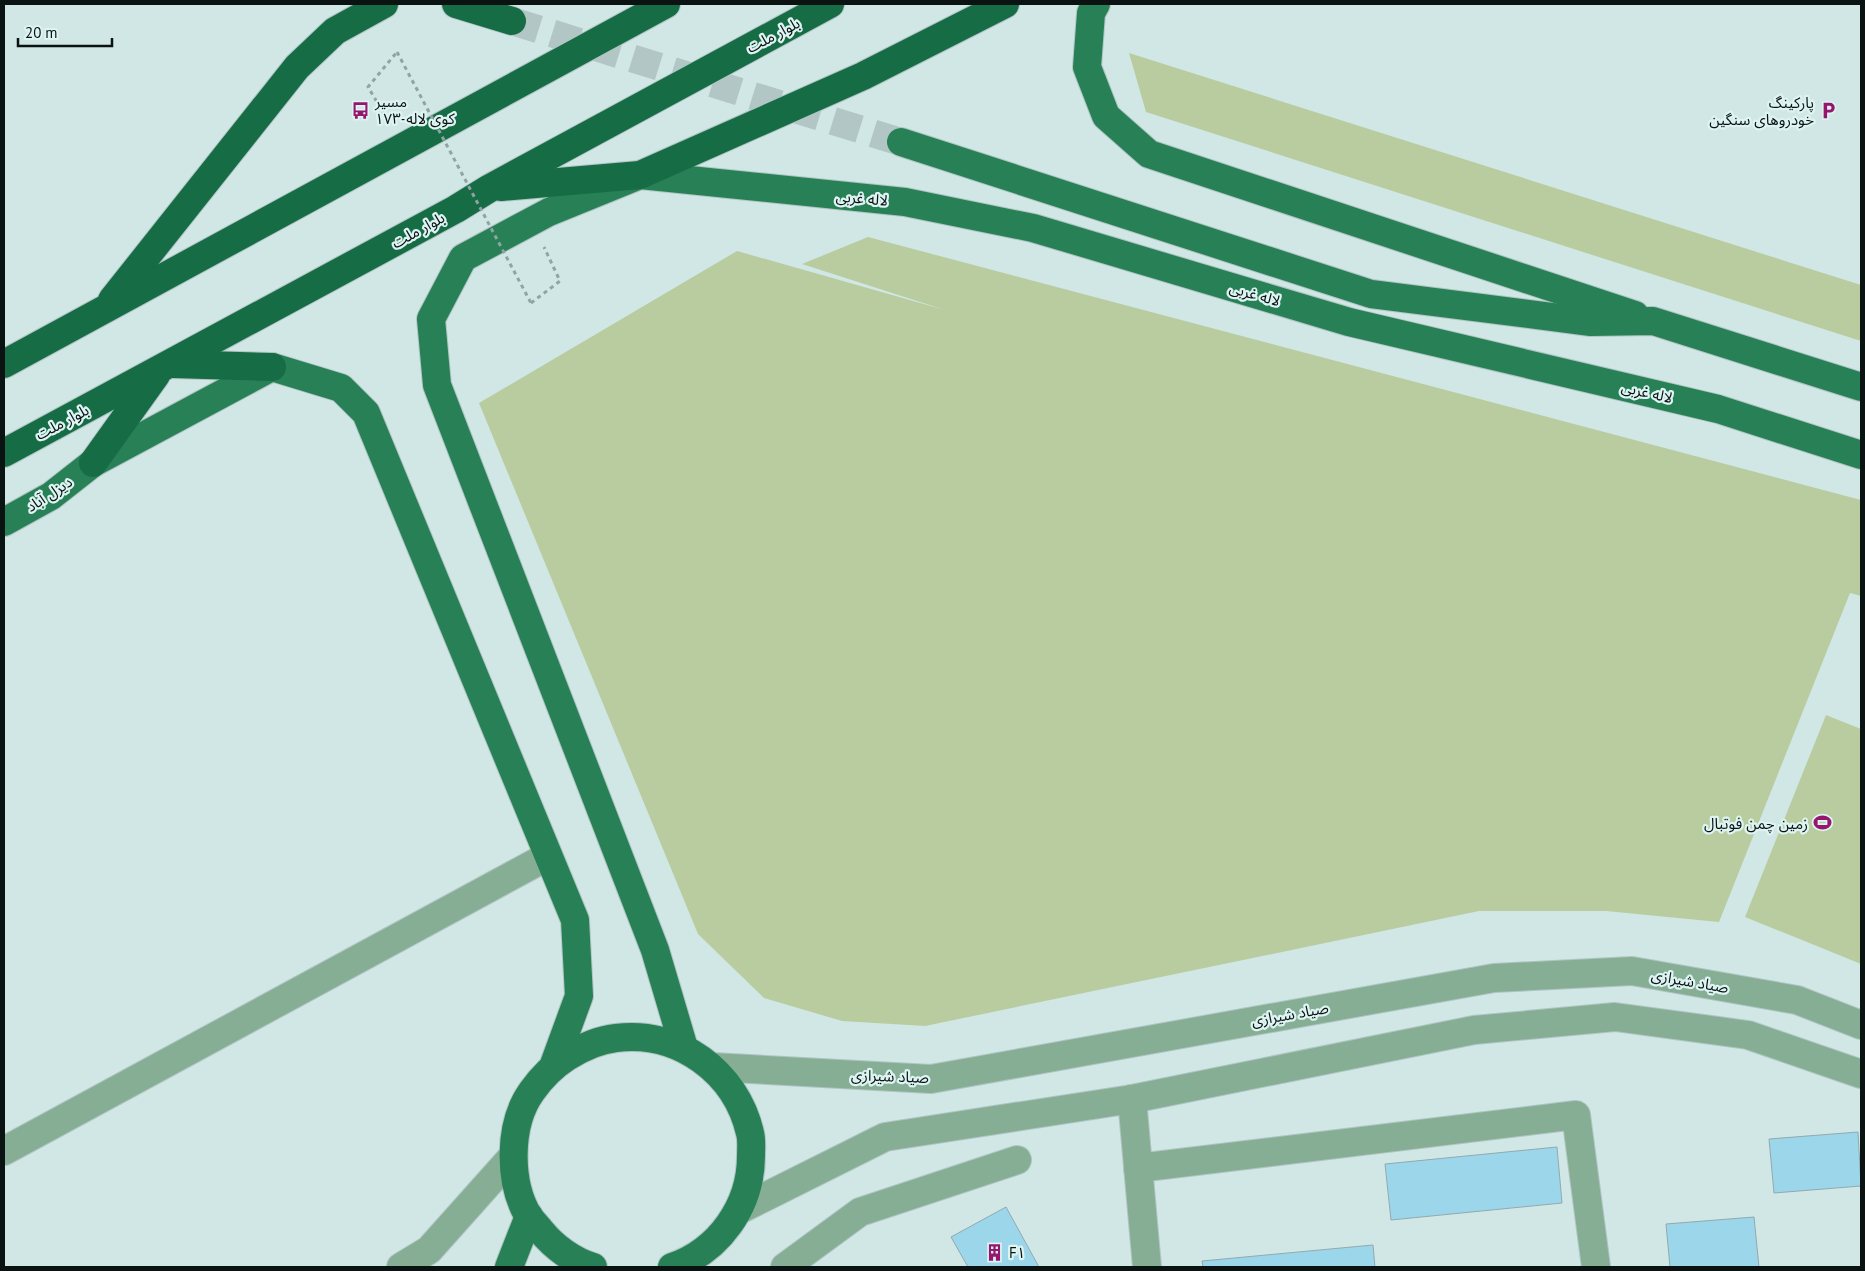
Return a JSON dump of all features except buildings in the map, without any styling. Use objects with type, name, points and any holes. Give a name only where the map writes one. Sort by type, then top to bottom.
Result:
[{"type":"highway","points":[[104,310],[297,66],[334,30],[384,4]]},
{"type":"highway","points":[[456,4],[512,21]]},
{"type":"highway","points":[[4,364],[666,4]]},
{"type":"highway","name":"بلوار ملت","points":[[4,453],[830,4]]},
{"type":"highway","points":[[490,188],[640,175],[863,76],[1005,4]]},
{"type":"highway","points":[[93,463],[165,367],[272,367]]},
{"type":"main road","points":[[1096,4],[1091,12],[1087,67],[1106,116],[1149,154],[1861,388]]},
{"type":"main road","points":[[901,142],[1371,294],[1592,322],[1653,321]]},
{"type":"main road","points":[[640,175],[549,212],[463,258],[431,319],[437,385],[656,950],[684,1048]]},
{"type":"main road","name":"لاله غربی","points":[[640,175],[904,202],[1032,228],[1349,322],[1718,409],[1861,455]]},
{"type":"main road","points":[[272,367],[341,388],[366,413],[575,920],[579,996],[553,1067]]},
{"type":"main road","name":"دیزل آباد","points":[[4,522],[51,496],[93,463],[272,367]]},
{"type":"main road","points":[[582,1266],[552,1244],[529,1216],[517,1187],[513,1156],[518,1123],[531,1092],[553,1067],[582,1047],[616,1038],[651,1038],[684,1048],[713,1067],[737,1098],[751,1134],[751,1173],[739,1210],[718,1240],[689,1262],[672,1267]]},
{"type":"main road","points":[[509,1267],[529,1216]]},
{"type":"street","points":[[4,1151],[548,856]]},
{"type":"street","name":"صیاد شیرازی","points":[[713,1067],[931,1079],[1494,978],[1632,971],[1797,1000],[1861,1025]]},
{"type":"street","points":[[739,1210],[885,1137],[1132,1099],[1474,1030],[1615,1017],[1748,1035],[1861,1074]]},
{"type":"street","points":[[1132,1099],[1147,1267]]},
{"type":"street","points":[[1138,1168],[1576,1115],[1596,1267]]},
{"type":"street","points":[[401,1267],[429,1250],[513,1156]]},
{"type":"street","points":[[785,1267],[860,1212],[1017,1160]]},
{"type":"path","points":[[403,147],[368,87],[397,52],[531,303],[560,281],[531,222]]},
{"type":"green space","points":[[1129,53],[1861,285],[1861,341],[1146,112]]},
{"type":"green space","points":[[868,237],[1861,500],[1861,596],[1850,593],[1719,922],[1606,911],[1479,911],[925,1026],[842,1021],[764,998],[698,934],[479,403],[737,251],[945,310],[802,264]]},
{"type":"green space","name":"زمین چمن فوتبال","points":[[1826,715],[1861,729],[1861,964],[1745,917]]},
{"type":"tunnel","points":[[512,21],[901,142]]},
{"type":"place","name":"مسیر ۱۷۳-کوی لاله","points":[[361,110]]},
{"type":"place","name":"پارکینگ خودروهای سنگین","points":[[1828,111]]},
{"type":"place","name":"زمین چمن فوتبال","points":[[1822,823]]},
{"type":"place","name":"F۱","points":[[995,1252]]}]
